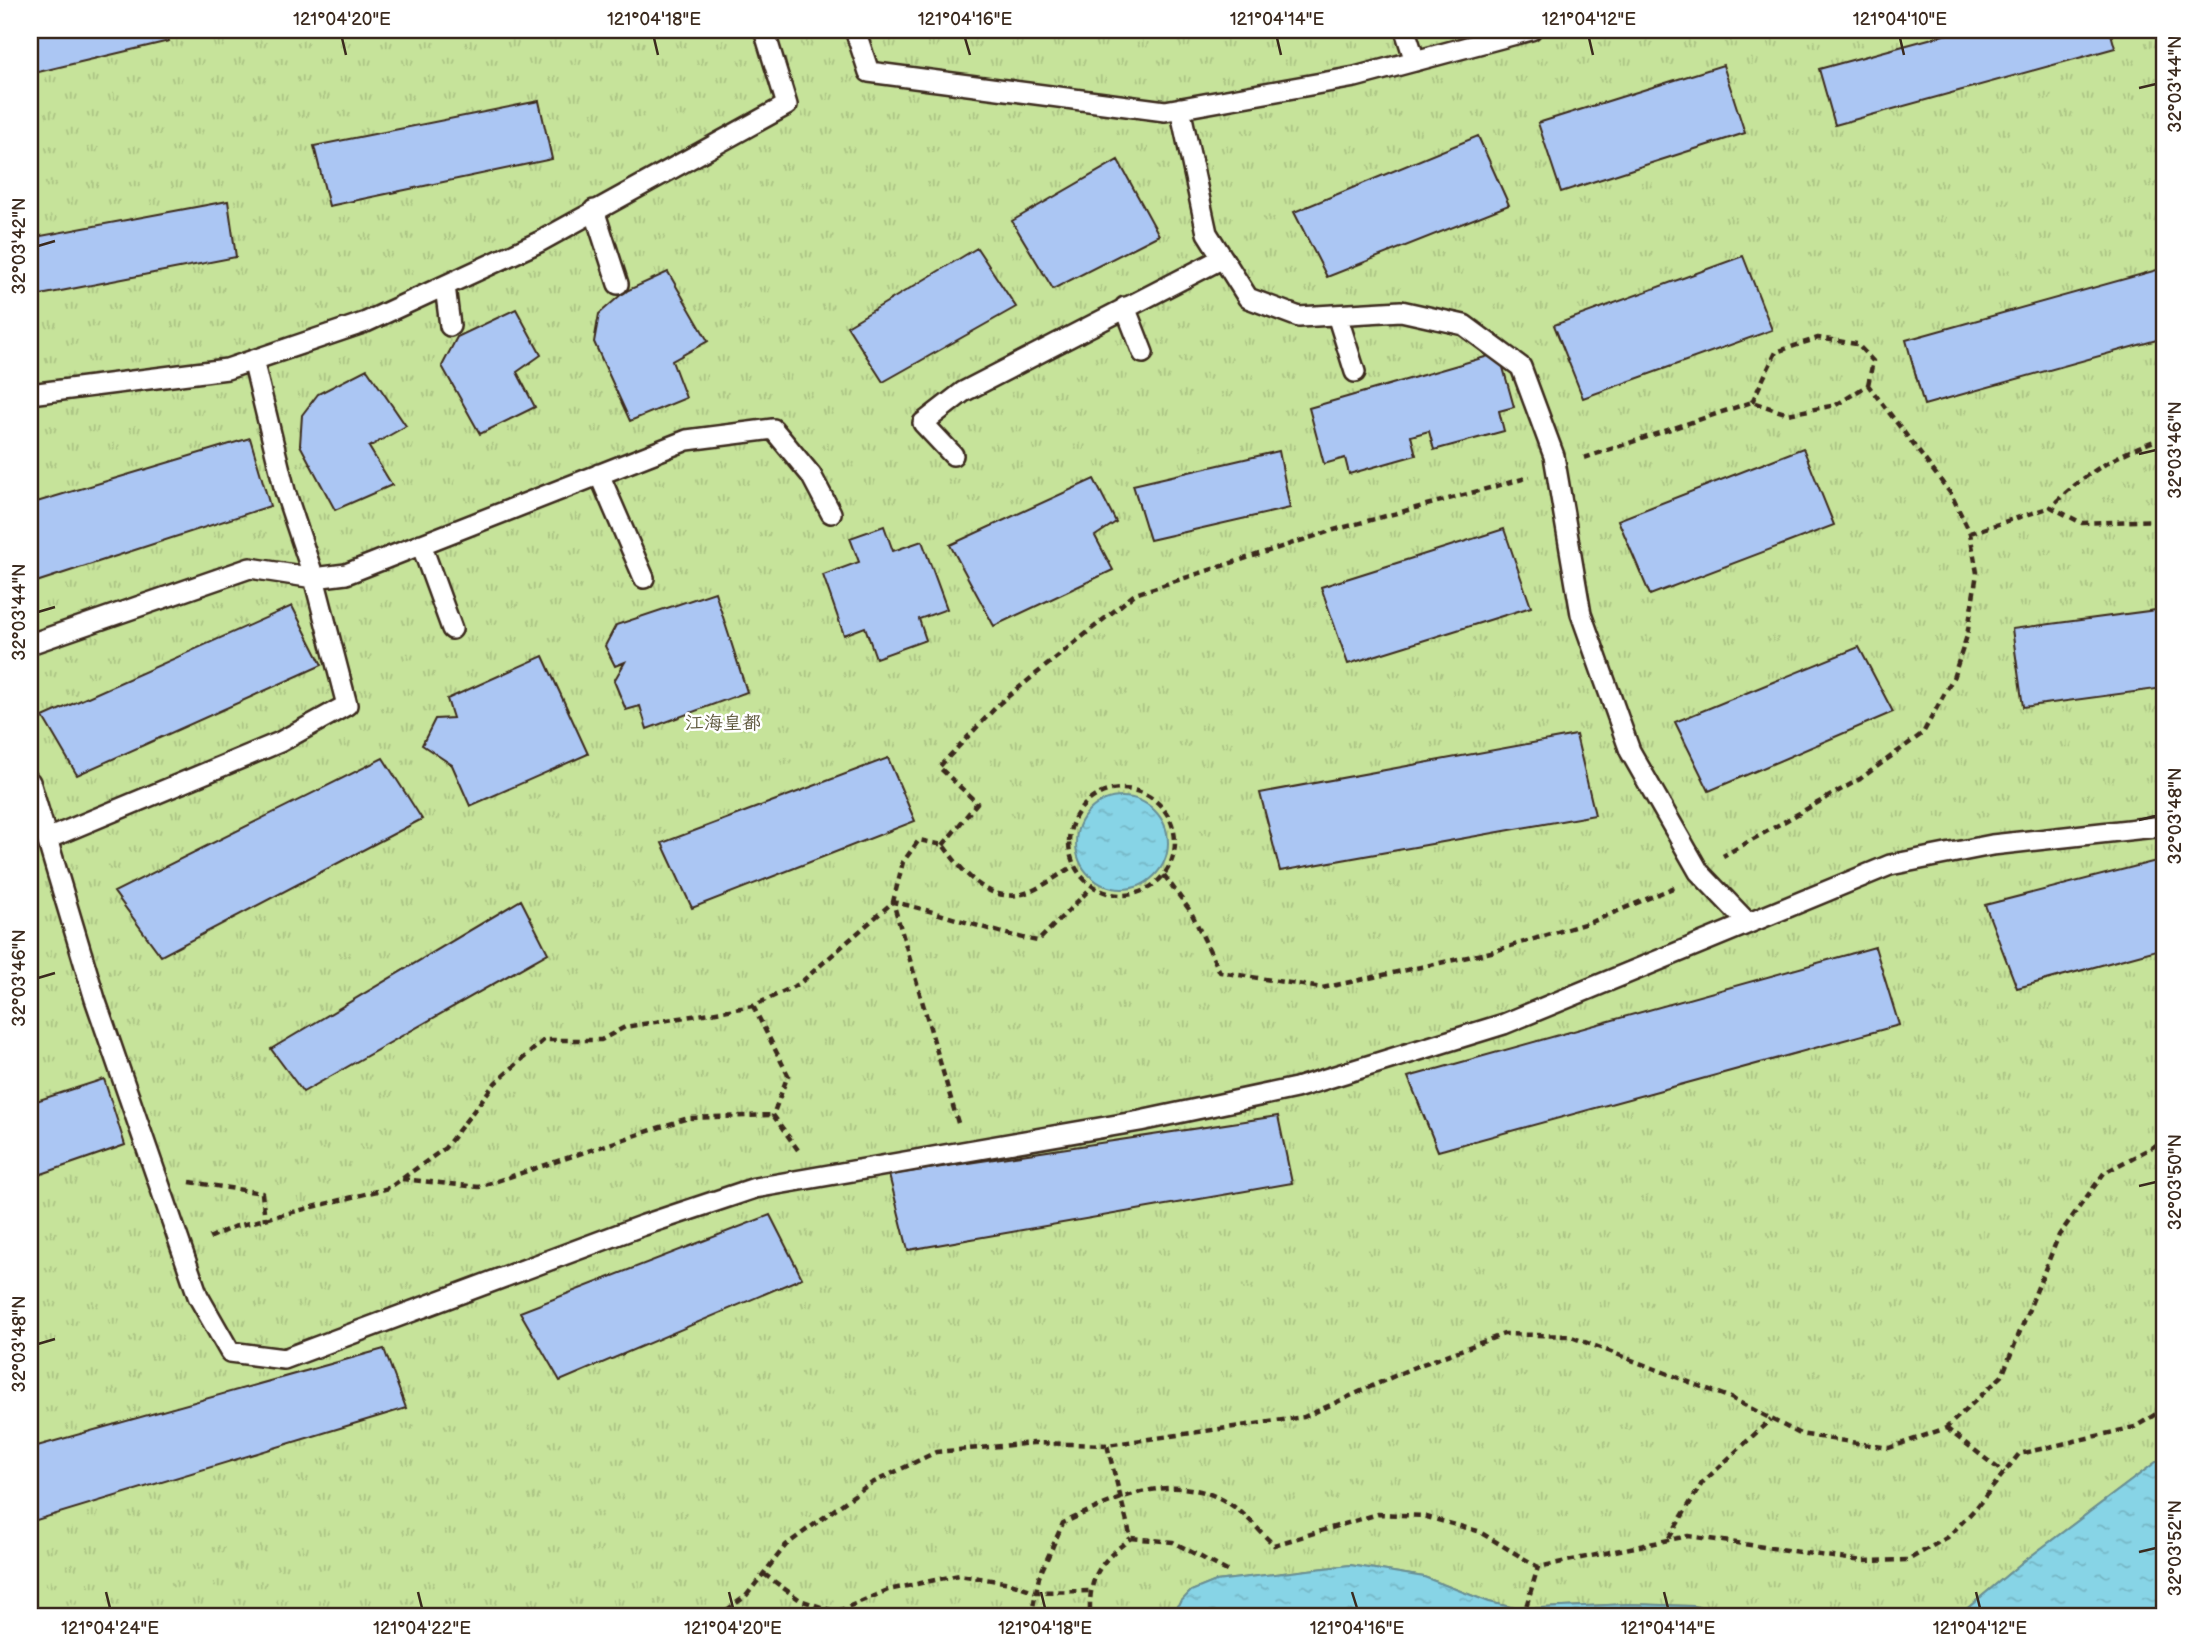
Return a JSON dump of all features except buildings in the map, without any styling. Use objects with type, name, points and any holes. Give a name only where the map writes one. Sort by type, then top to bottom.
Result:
[{"type":"lane","points":[[30,394],[227,369],[366,322],[539,242],[787,105],[764,30]]},
{"type":"lane","points":[[855,30],[869,72],[1165,111],[1355,77],[1531,30]]},
{"type":"lane","points":[[1405,30],[1415,61]]},
{"type":"lane","points":[[1180,108],[1207,233],[1248,298],[1299,317],[1401,311],[1464,325],[1521,366],[1556,470],[1585,626],[1630,751],[1699,872],[1747,922]]},
{"type":"lane","points":[[594,210],[618,284]]},
{"type":"lane","points":[[953,455],[923,423],[963,392],[1223,258]]},
{"type":"lane","points":[[445,286],[450,326]]},
{"type":"lane","points":[[1125,307],[1143,353]]},
{"type":"lane","points":[[1337,315],[1355,372]]},
{"type":"lane","points":[[47,839],[280,742],[347,705],[314,578],[285,491],[253,360]]},
{"type":"lane","points":[[30,644],[250,568],[314,578],[346,574],[687,440],[773,429],[811,475],[831,513]]},
{"type":"lane","points":[[599,474],[644,578]]},
{"type":"lane","points":[[421,544],[452,629]]},
{"type":"lane","points":[[30,782],[95,999],[198,1296],[230,1352],[284,1359],[641,1226],[755,1188],[1140,1121],[1296,1088],[1504,1024],[1890,865],[1992,845],[2164,825]]},
{"type":"path","points":[[943,845],[976,803],[939,766],[1000,703],[1135,594],[1334,530],[1556,470],[1596,452],[1752,402],[1788,414],[1836,405],[1868,384],[1873,361],[1857,344],[1818,338],[1776,352],[1752,402]]},
{"type":"path","points":[[1164,875],[1191,912],[1220,972],[1322,988],[1490,952],[1594,921],[1667,892],[1768,829],[1860,779],[1923,733],[1953,678],[1967,636],[1977,573],[1970,533],[1951,494],[1868,384]]},
{"type":"path","points":[[1970,533],[2051,507],[2073,485],[2135,447],[2164,438]]},
{"type":"path","points":[[2051,507],[2082,523],[2164,520]]},
{"type":"path","points":[[1118,789],[1147,796],[1168,815],[1175,841],[1174,853],[1164,875],[1142,892],[1112,895],[1092,887],[1074,866],[1069,842],[1078,812],[1093,798],[1118,789]]},
{"type":"path","points":[[967,1150],[893,902],[903,863],[919,840],[943,845],[963,872],[995,895],[1026,893],[1074,866]]},
{"type":"path","points":[[893,902],[975,923],[1002,934],[1038,941],[1092,887]]},
{"type":"path","points":[[183,1251],[233,1227],[389,1188],[446,1148],[495,1083],[544,1040],[601,1041],[625,1027],[753,1006],[799,984],[893,902]]},
{"type":"path","points":[[753,1006],[788,1075],[773,1115]]},
{"type":"path","points":[[773,1115],[817,1177]]},
{"type":"path","points":[[402,1179],[479,1187],[688,1118],[773,1115]]},
{"type":"path","points":[[717,1617],[746,1597],[786,1545],[868,1485],[936,1452],[1033,1443],[1107,1445],[1304,1417],[1412,1368],[1504,1334],[1569,1336],[1731,1398],[1800,1434],[1889,1448],[1946,1428],[2002,1376],[2059,1235],[2104,1173],[2164,1141]]},
{"type":"path","points":[[157,1178],[262,1193],[265,1220]]},
{"type":"path","points":[[1031,1617],[1039,1577],[1063,1523],[1121,1497],[1181,1486],[1230,1504],[1274,1545],[1378,1514],[1423,1516],[1478,1531],[1538,1567],[1688,1536],[1862,1561],[1908,1560],[1948,1537],[1976,1508],[2018,1454],[2135,1427],[2164,1409]]},
{"type":"path","points":[[1668,1539],[1702,1483],[1771,1419]]},
{"type":"path","points":[[1946,1428],[2004,1473]]},
{"type":"path","points":[[1107,1445],[1131,1538]]},
{"type":"path","points":[[1090,1610],[1089,1591],[1104,1560],[1131,1538],[1173,1542],[1227,1571]]},
{"type":"path","points":[[1523,1617],[1538,1567]]},
{"type":"path","points":[[764,1574],[800,1600],[836,1612],[888,1590],[959,1575],[1011,1583],[1036,1592],[1089,1591]]},
{"type":"green space","name":"江海皇都","points":[[30,30],[2164,30],[2164,1456],[2019,1565],[1957,1617],[1753,1617],[1693,1606],[1630,1604],[1519,1609],[1489,1602],[1424,1577],[1350,1565],[1216,1581],[1191,1591],[1176,1607],[1158,1614],[1113,1613],[1095,1617],[30,1617]]},
{"type":"water","points":[[1122,797],[1139,801],[1154,811],[1164,826],[1168,843],[1164,860],[1154,875],[1139,885],[1122,889],[1105,885],[1090,875],[1080,860],[1076,843],[1080,826],[1090,811],[1105,801]]},
{"type":"water","points":[[2164,1456],[2164,1617],[1957,1617],[2019,1565]]},
{"type":"water","points":[[1350,1565],[1424,1577],[1489,1602],[1519,1609],[1629,1604],[1693,1606],[1753,1617],[1095,1617],[1113,1613],[1158,1614],[1176,1607],[1191,1591],[1216,1581]]}]
